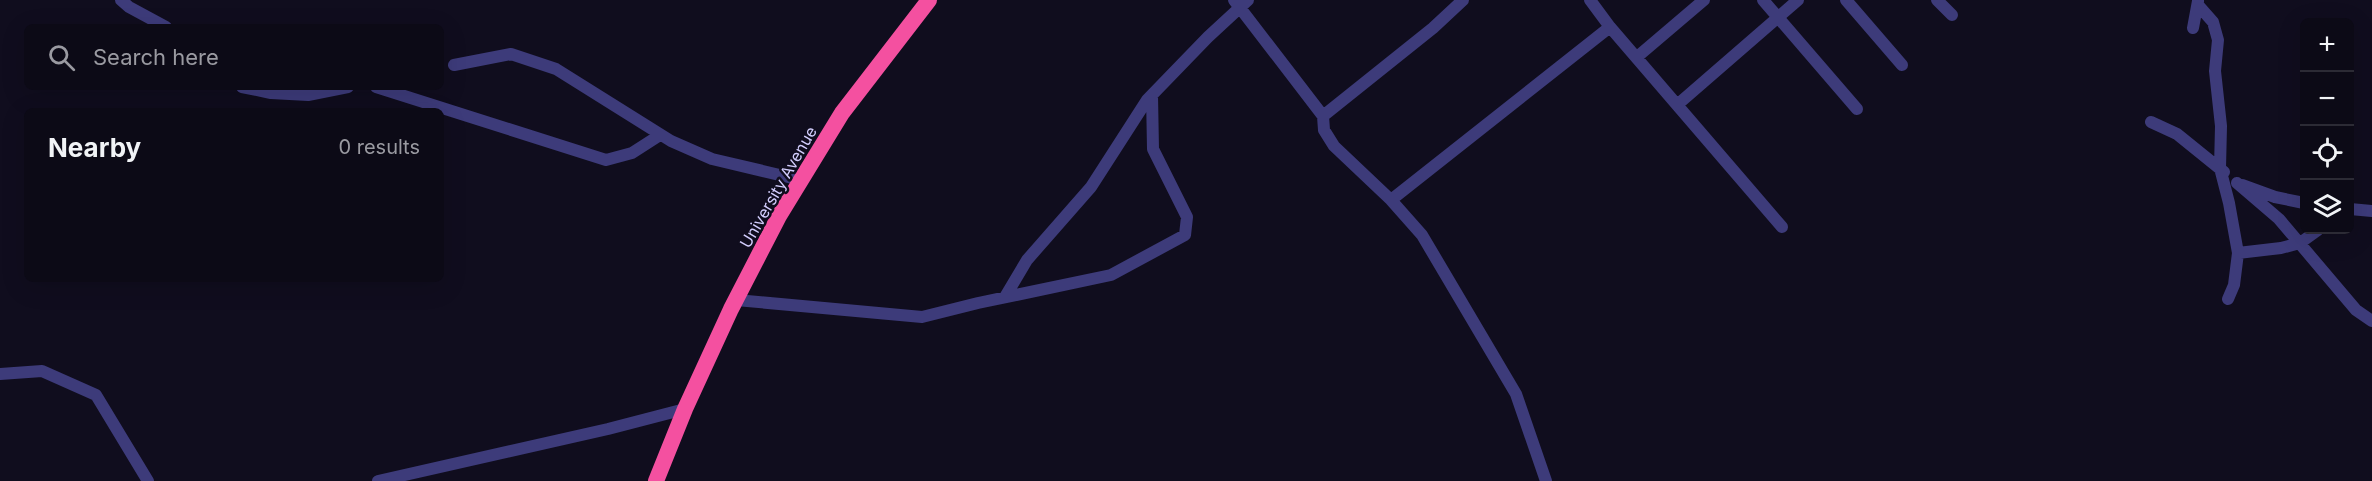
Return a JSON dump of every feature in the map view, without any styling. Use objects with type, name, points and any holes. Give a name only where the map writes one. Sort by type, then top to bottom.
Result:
[{"type":"highway","name":"University Avenue","points":[[656,481],[685,408],[779,216],[842,113],[929,0]]},
{"type":"street","points":[[121,0],[129,7],[160,24]]},
{"type":"street","points":[[1323,116],[1433,28],[1463,0]]},
{"type":"street","points":[[1637,57],[1704,0]]},
{"type":"street","points":[[1763,0],[1857,109]]},
{"type":"street","points":[[1677,105],[1798,0]]},
{"type":"street","points":[[1846,0],[1902,65]]},
{"type":"street","points":[[1937,0],[1952,15]]},
{"type":"street","points":[[1005,297],[1027,260],[1090,187],[1152,95],[1241,2],[1323,116],[1324,130],[1334,146],[1391,200],[1422,235],[1516,394],[1546,481]]},
{"type":"street","points":[[1597,2],[1610,27],[1782,227]]},
{"type":"street","points":[[2193,28],[2198,2]]},
{"type":"street","points":[[2198,2],[2213,22],[2218,40],[2215,71],[2221,126],[2220,168],[2238,253],[2234,285],[2228,299]]},
{"type":"street","points":[[1391,200],[1610,27]]},
{"type":"street","points":[[454,65],[511,54],[556,69],[660,135],[711,159],[801,180]]},
{"type":"street","points":[[256,90],[271,93],[308,94],[331,90]]},
{"type":"street","points":[[385,90],[442,108]]},
{"type":"street","points":[[736,300],[921,317],[1111,275],[1185,235],[1187,217],[1153,148],[1152,95]]},
{"type":"street","points":[[444,109],[606,160],[632,153],[660,135]]},
{"type":"street","points":[[2151,122],[2177,134],[2278,219],[2356,310],[2372,321]]},
{"type":"street","points":[[2237,183],[2275,198],[2300,202]]},
{"type":"street","points":[[2354,209],[2372,211]]},
{"type":"street","points":[[2238,253],[2281,248],[2300,243],[2312,234]]},
{"type":"street","points":[[0,374],[42,371],[96,395],[148,481]]},
{"type":"street","points":[[378,481],[608,429],[685,408]]}]
